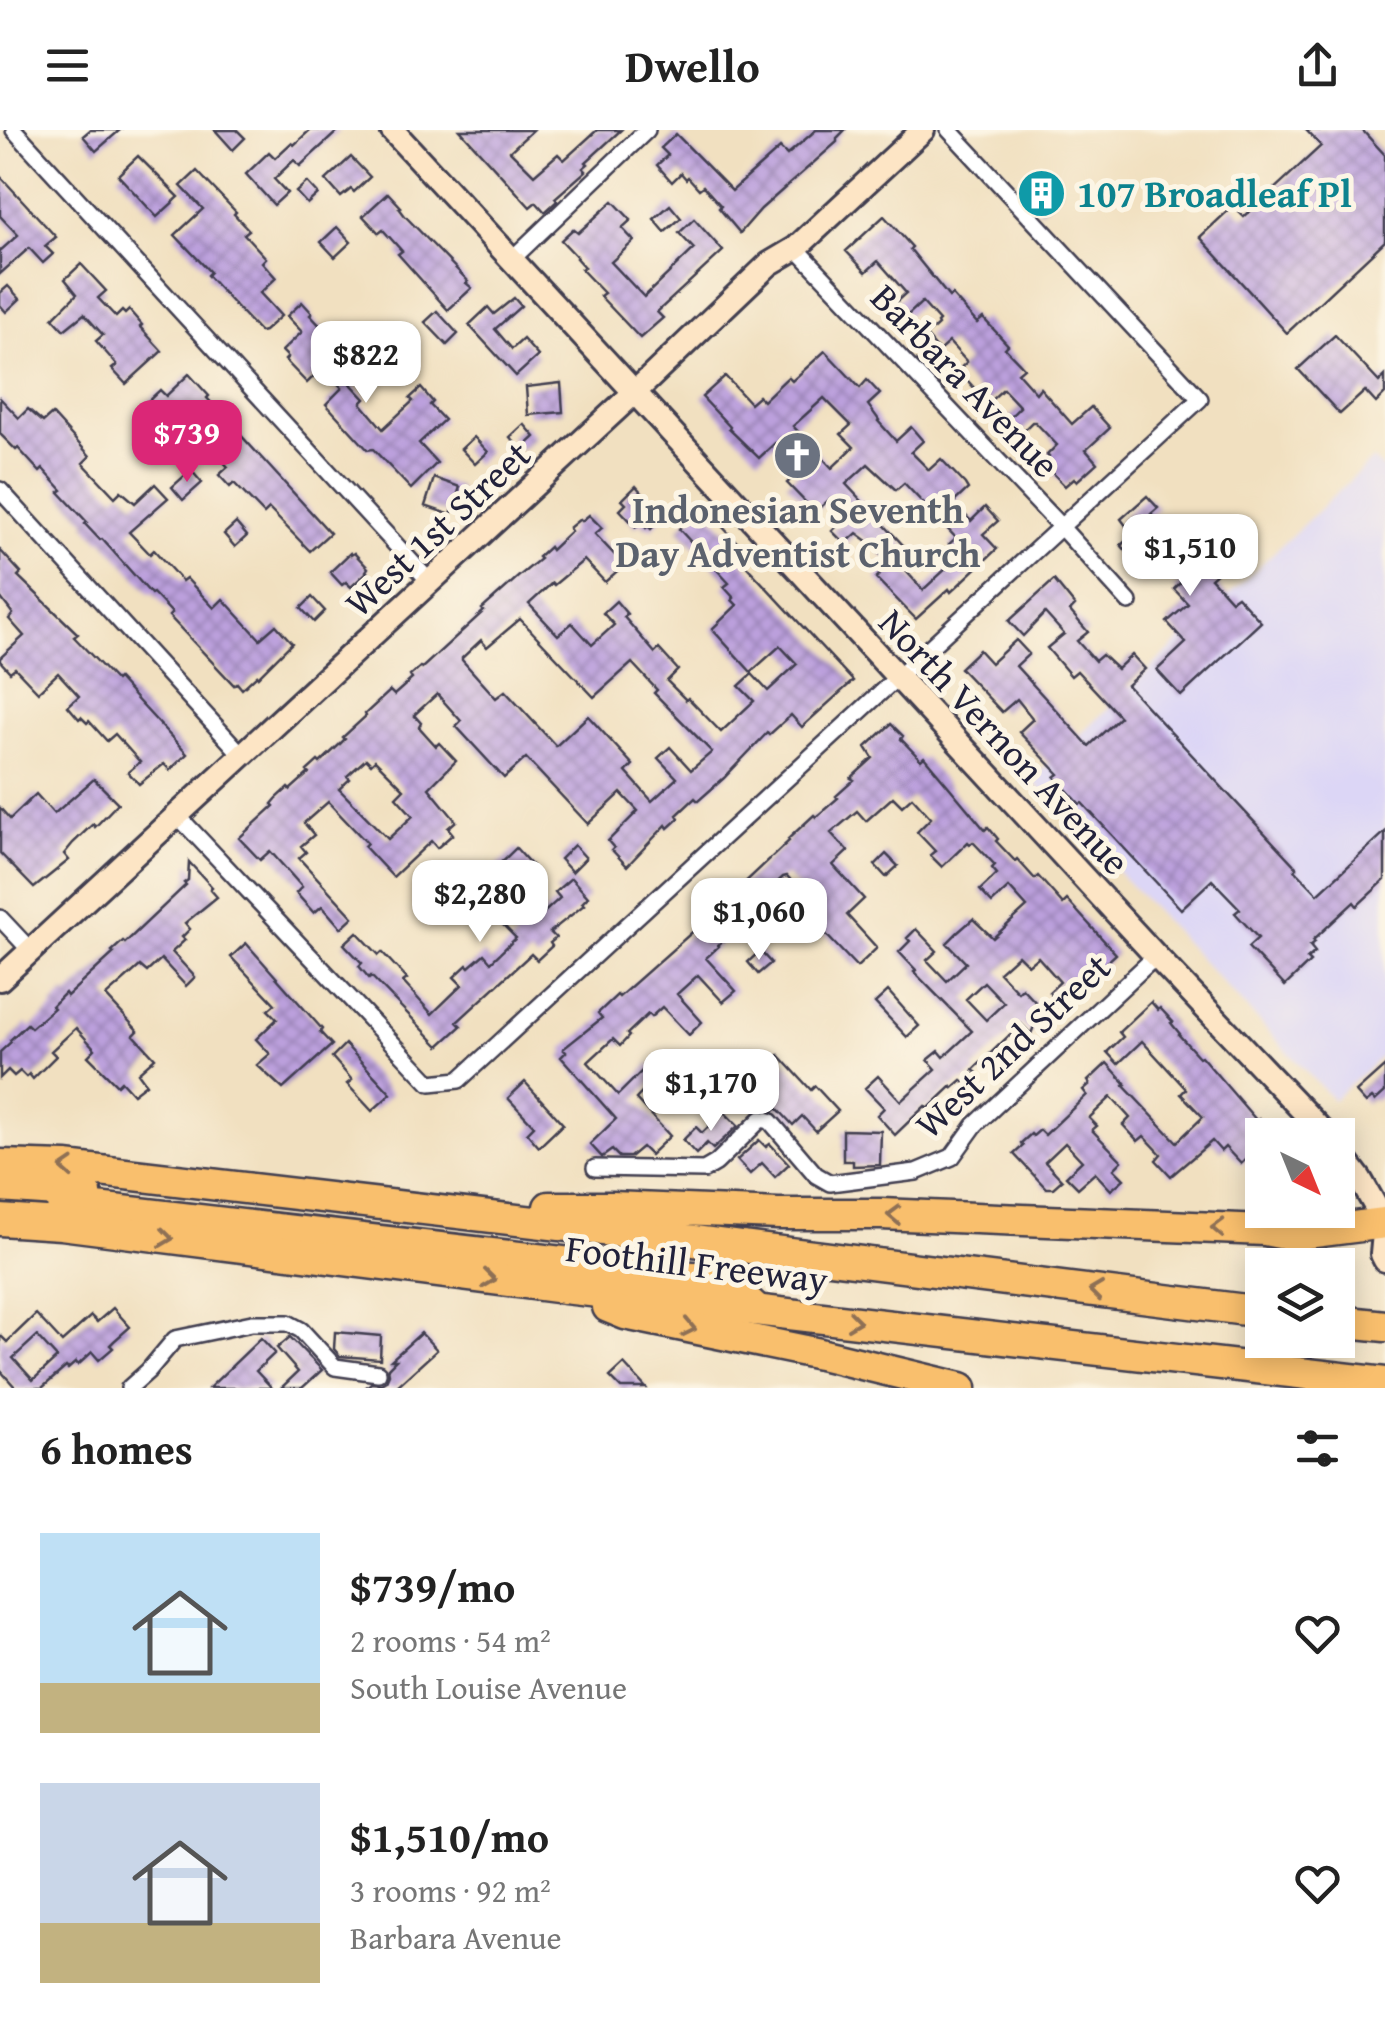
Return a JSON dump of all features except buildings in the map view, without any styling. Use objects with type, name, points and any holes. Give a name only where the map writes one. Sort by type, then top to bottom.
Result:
[{"type":"highway","name":"Foothill Freeway","points":[[0,1165],[66,1167],[1245,1310]]},
{"type":"highway","points":[[0,1186],[642,1256],[670,1238]]},
{"type":"highway","points":[[0,1200],[163,1214],[726,1281],[758,1310]]},
{"type":"highway","points":[[407,1208],[612,1207],[880,1214],[1265,1230],[1290,1235],[1385,1223]]},
{"type":"highway","name":"Foothill Freeway","points":[[0,1220],[61,1224],[564,1288],[1385,1383]]},
{"type":"highway","points":[[1265,1230],[1272,1228]]},
{"type":"highway","points":[[564,1288],[625,1314],[820,1354],[960,1388]]},
{"type":"highway","points":[[1355,1323],[1385,1326]]},
{"type":"street","points":[[14,130],[430,582]]},
{"type":"street","name":"North Vernon Avenue","points":[[392,130],[1310,1118]]},
{"type":"street","points":[[511,260],[647,130]]},
{"type":"street","name":"West 1st Street","points":[[0,980],[769,264],[796,248],[922,130]]},
{"type":"street","points":[[178,816],[430,1083],[459,1080],[1200,399],[948,130]]},
{"type":"street","name":"Barbara Avenue","points":[[796,248],[1129,602]]},
{"type":"street","points":[[0,490],[242,755]]},
{"type":"street","points":[[0,918],[30,951]]},
{"type":"street","name":"West 2nd Street","points":[[595,1168],[704,1170],[761,1119],[770,1121],[816,1175],[830,1182],[916,1172],[952,1156],[975,1125],[1156,956]]},
{"type":"street","points":[[1355,1172],[1385,1223],[1384,1257]]},
{"type":"street","points":[[129,1388],[175,1339],[252,1323],[288,1323],[312,1339],[335,1368],[378,1373]]},
{"type":"shaded area","points":[[1373,459],[1385,471],[1385,1053],[1333,1100],[1032,780]]},
{"type":"place","name":"107 Broadleaf Pl","points":[[1042,193]]},
{"type":"place","name":"Indonesian Seventh Day Adventist Church","points":[[798,455]]}]
